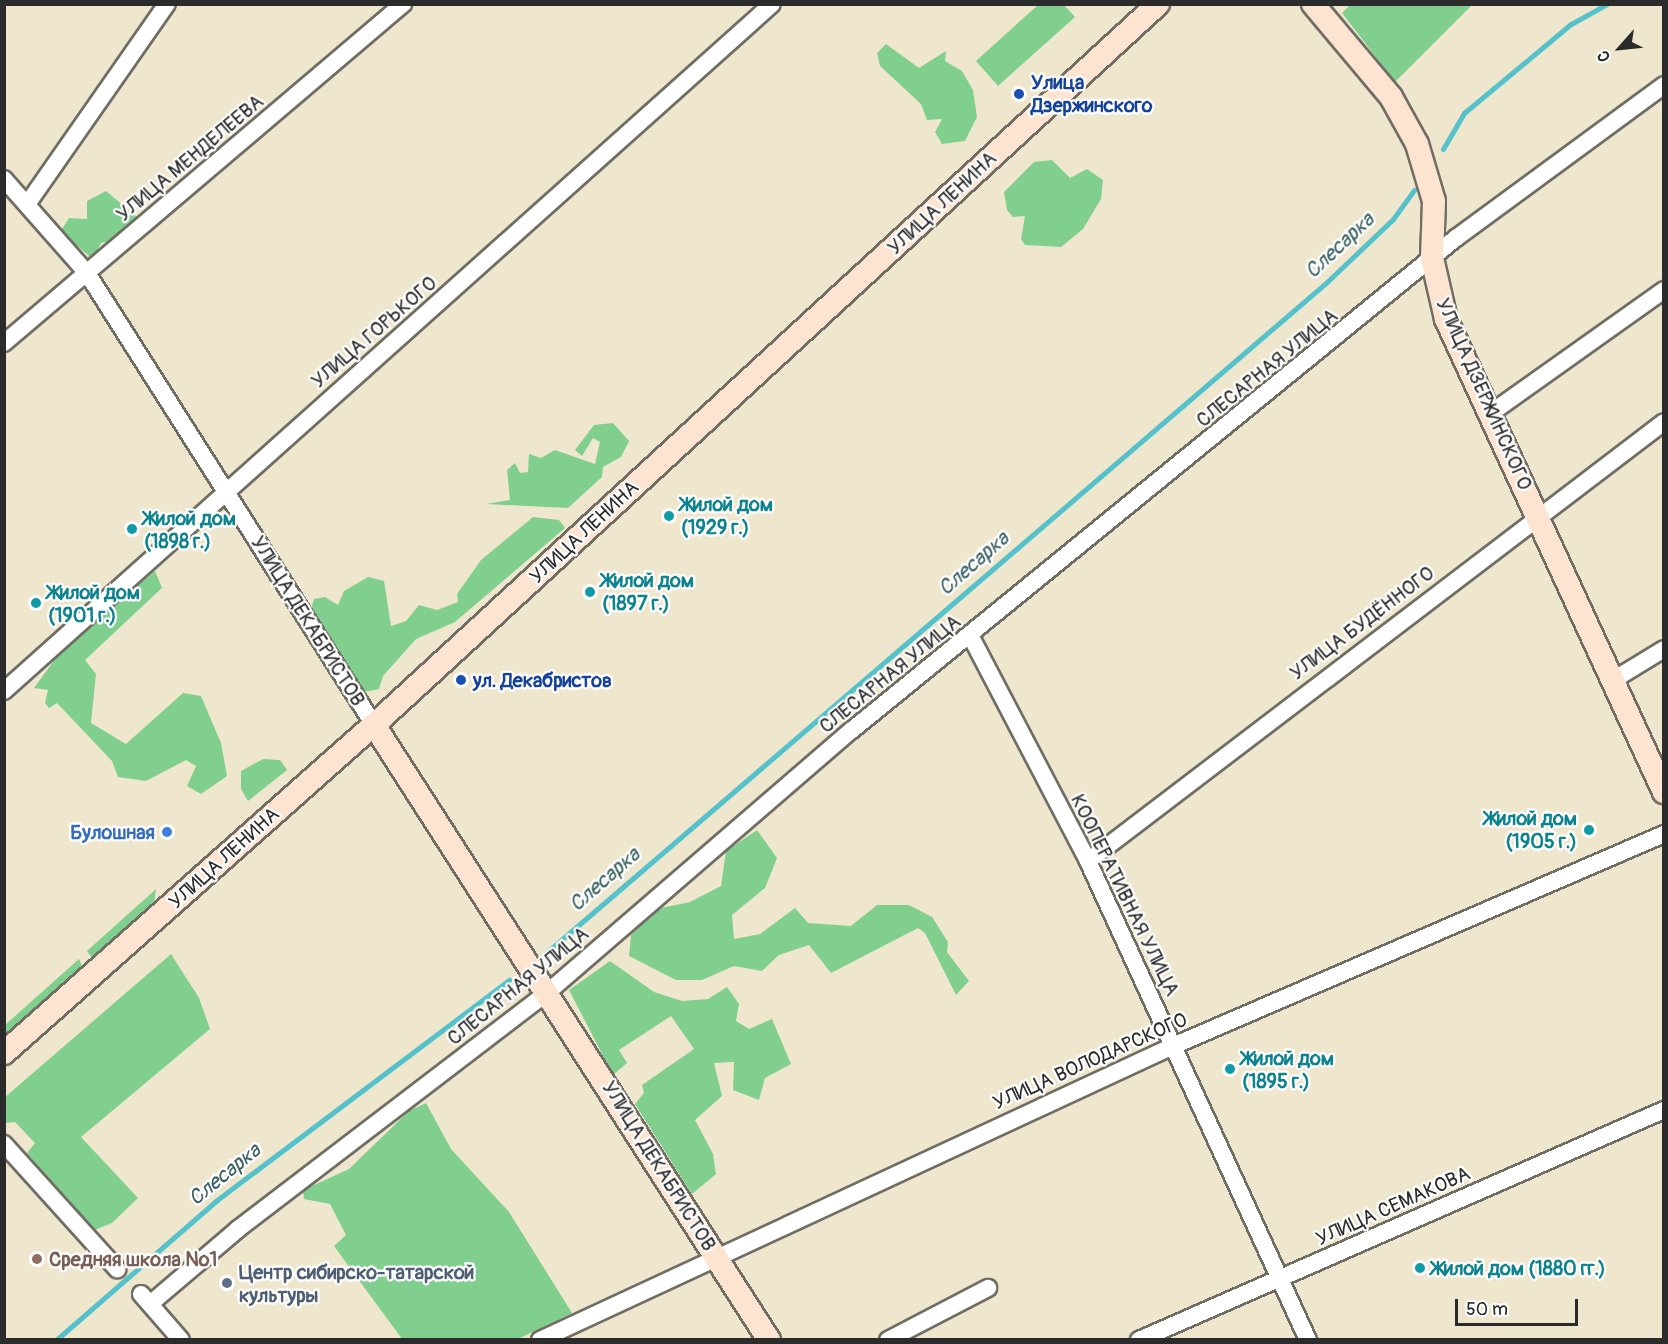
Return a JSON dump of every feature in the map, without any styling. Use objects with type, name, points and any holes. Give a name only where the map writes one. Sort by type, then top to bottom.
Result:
[{"type":"main road","name":"УЛИЦА ЛЕНИНА","points":[[4,1053],[374,725],[1158,4]]},
{"type":"main road","name":"УЛИЦА ДЗЕРЖИНСКОГО","points":[[1313,4],[1391,97],[1417,144],[1434,201],[1432,258],[1446,319],[1539,515],[1664,792]]},
{"type":"main road","name":"УЛИЦА ДЕКАБРИСТОВ","points":[[374,725],[548,992],[769,1340]]},
{"type":"street","points":[[28,204],[167,4]]},
{"type":"street","name":"УЛИЦА МЕНДЕЛЕЕВА","points":[[4,343],[87,273],[382,11],[403,4]]},
{"type":"street","name":"УЛИЦА ГОРЬКОГО","points":[[4,691],[772,4]]},
{"type":"street","name":"СЛЕСАРНАЯ УЛИЦА","points":[[181,1340],[145,1299],[548,992],[844,737],[971,637],[1432,258],[1664,85]]},
{"type":"street","name":"УЛИЦА ДЕКАБРИСТОВ","points":[[4,179],[87,273],[374,725]]},
{"type":"street","points":[[1491,413],[1664,290]]},
{"type":"street","name":"УЛИЦА БУДЁННОГО","points":[[1088,861],[1539,515],[1664,422]]},
{"type":"street","name":"КООПЕРАТИВНАЯ УЛИЦА","points":[[971,637],[1088,861],[1308,1340]]},
{"type":"street","points":[[1615,680],[1664,649]]},
{"type":"street","name":"УЛИЦА ВОЛОДАРСКОГО","points":[[540,1340],[716,1255],[1173,1046],[1664,834]]},
{"type":"street","name":"УЛИЦА СЕМАКОВА","points":[[1139,1340],[1664,1110]]},
{"type":"street","points":[[4,1144],[117,1269]]},
{"type":"street","points":[[888,1340],[988,1288]]},
{"type":"green space","points":[[1039,4],[1064,5],[1075,17],[998,86],[976,61]]},
{"type":"green space","points":[[1471,4],[1471,6],[1395,82],[1342,13],[1350,5]]},
{"type":"green space","points":[[886,44],[919,68],[946,51],[945,61],[962,71],[973,90],[977,117],[965,141],[942,144],[935,132],[942,119],[927,120],[921,104],[880,66],[877,53]]},
{"type":"green space","points":[[1052,160],[1070,178],[1087,169],[1103,180],[1101,199],[1083,229],[1061,247],[1025,245],[1021,239],[1025,216],[1013,217],[1007,210],[1004,192],[1034,162]]},
{"type":"green space","points":[[106,191],[138,218],[118,239],[101,243],[93,259],[60,232],[69,218],[87,219],[87,201]]},
{"type":"green space","points":[[613,423],[629,441],[621,457],[603,467],[602,477],[568,508],[486,504],[510,500],[507,470],[515,463],[520,473],[528,472],[529,454],[541,458],[555,450],[595,464],[600,442],[593,438],[582,456],[575,450],[594,425]]},
{"type":"green space","points":[[533,517],[559,520],[565,528],[455,622],[416,639],[383,676],[379,689],[364,692],[311,609],[314,599],[325,597],[338,605],[344,591],[368,577],[384,581],[391,626],[406,621],[419,605],[437,610],[458,602],[457,594],[481,560]]},
{"type":"green space","points":[[155,571],[162,588],[85,660],[96,674],[91,723],[126,744],[183,693],[201,696],[221,743],[227,776],[201,794],[187,786],[196,766],[186,760],[146,781],[118,777],[112,761],[57,703],[49,708],[45,703],[48,690],[34,688],[64,647]]},
{"type":"green space","points":[[263,759],[280,760],[287,770],[248,801],[241,789],[241,771]]},
{"type":"green space","points":[[757,830],[777,858],[765,888],[732,915],[734,939],[760,934],[795,908],[808,923],[851,926],[877,905],[909,905],[932,917],[948,942],[947,952],[969,981],[956,995],[925,933],[918,928],[831,973],[809,945],[779,955],[762,971],[734,966],[702,980],[676,980],[629,956],[631,935],[656,909],[690,902],[721,886],[726,851]]},
{"type":"green space","points":[[156,889],[154,903],[92,958],[87,951]]},
{"type":"green space","points":[[171,954],[199,998],[210,1029],[81,1137],[138,1198],[112,1223],[92,1231],[27,1153],[35,1143],[15,1122],[5,1123],[4,1098]]},
{"type":"green space","points":[[79,959],[82,966],[5,1037],[5,1025]]},
{"type":"green space","points":[[610,961],[654,992],[682,1001],[708,999],[727,987],[739,1004],[736,1021],[749,1029],[772,1019],[791,1064],[765,1078],[759,1100],[733,1090],[734,1062],[714,1063],[722,1096],[695,1120],[713,1154],[716,1174],[692,1194],[635,1104],[644,1093],[642,1085],[694,1049],[671,1016],[619,1050],[627,1063],[613,1075],[569,990]]},
{"type":"green space","points":[[426,1103],[451,1149],[509,1212],[572,1313],[518,1339],[402,1339],[334,1246],[346,1235],[330,1204],[304,1199],[303,1190],[349,1169],[409,1111]]},
{"type":"waterway","name":"Слесарка","points":[[1443,149],[1464,113],[1571,24],[1607,4]]},
{"type":"waterway","name":"Слесарка","points":[[546,953],[1328,281],[1393,219],[1414,190]]},
{"type":"waterway","name":"Слесарка","points":[[56,1340],[217,1200],[509,980]]},
{"type":"place","name":"Улица Дзержинского","points":[[1019,94]]},
{"type":"place","name":"Жилой дом (1929 г.)","points":[[669,516]]},
{"type":"place","name":"Жилой дом (1898 г.)","points":[[132,529]]},
{"type":"place","name":"Жилой дом (1897 г.)","points":[[590,592]]},
{"type":"place","name":"Жилой дом (1901 г.)","points":[[36,603]]},
{"type":"place","name":"ул. Декабристов","points":[[461,680]]},
{"type":"place","name":"Жилой дом (1905 г.)","points":[[1589,830]]},
{"type":"place","name":"Булошная","points":[[167,832]]},
{"type":"place","name":"Жилой дом (1895 г.)","points":[[1230,1069]]},
{"type":"place","name":"Средняя школа №1","points":[[37,1259]]},
{"type":"place","name":"Жилой дом (1880 гг.)","points":[[1420,1268]]},
{"type":"place","name":"Центр сибирско-татарской культуры","points":[[227,1283]]}]
